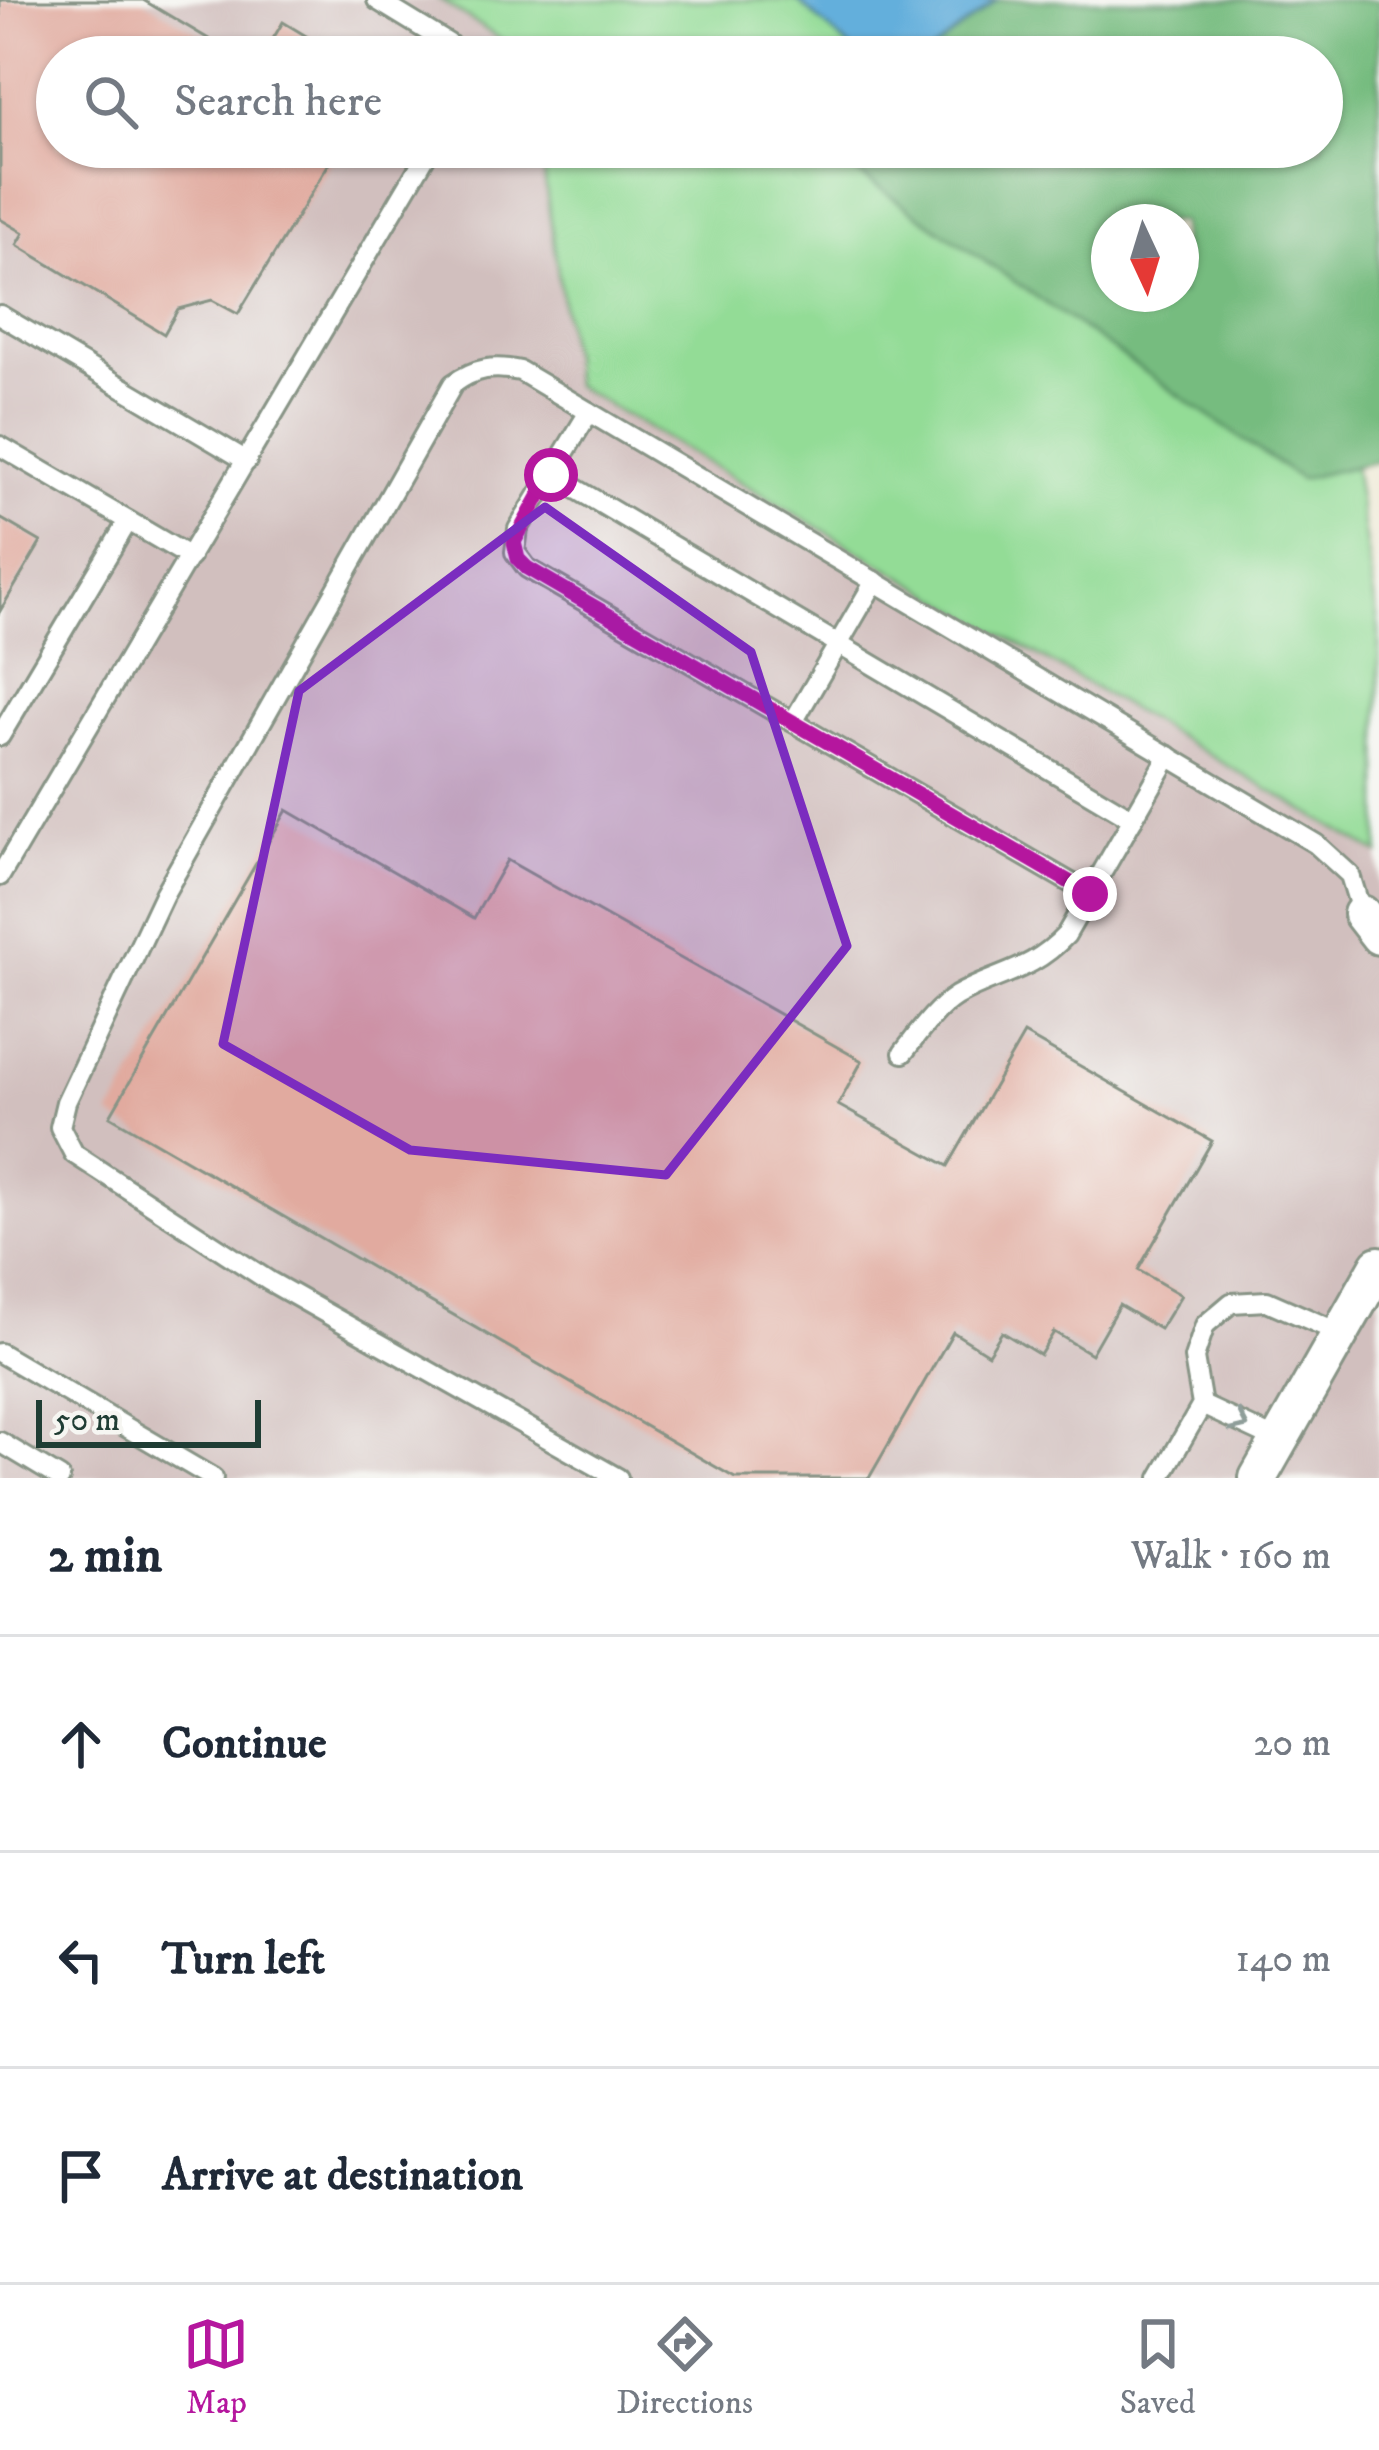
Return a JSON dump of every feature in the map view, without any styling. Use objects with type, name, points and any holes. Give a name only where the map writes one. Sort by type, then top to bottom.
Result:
[{"type":"street","points":[[1258,1478],[1379,1265]]},
{"type":"lane","points":[[377,0],[436,36]]},
{"type":"lane","points":[[0,876],[419,168]]},
{"type":"lane","points":[[0,315],[247,461]]},
{"type":"lane","points":[[618,1478],[268,1281],[74,1154],[60,1127],[66,1102],[164,894],[453,384],[470,372],[498,366],[520,371],[1316,844],[1351,874],[1371,925]]},
{"type":"lane","points":[[589,412],[518,529],[514,542],[518,559],[527,568],[1090,894]]},
{"type":"lane","points":[[0,446],[190,557]]},
{"type":"lane","points":[[551,475],[1133,819]]},
{"type":"lane","points":[[0,736],[128,521]]},
{"type":"lane","points":[[793,722],[875,581]]},
{"type":"lane","points":[[903,1053],[954,998],[1046,957],[1066,935],[1169,757]]},
{"type":"lane","points":[[1160,1478],[1202,1405],[1194,1358],[1205,1325],[1231,1303],[1267,1301],[1340,1334]]},
{"type":"lane","points":[[0,1353],[212,1478]]},
{"type":"lane","points":[[1202,1405],[1279,1442]]},
{"type":"lane","points":[[0,1442],[60,1478]]},
{"type":"highlighted area","points":[[545,507],[751,652],[847,946],[666,1175],[410,1150],[223,1044],[299,691]]},
{"type":"shaded area","points":[[0,0],[440,0],[496,36],[36,36],[36,168],[543,168],[574,385],[1379,854],[1379,1478],[0,1478]]},
{"type":"green space","points":[[440,0],[797,0],[837,36],[496,36]]},
{"type":"green space","points":[[997,0],[1379,0],[1379,461],[1300,479],[850,168],[1343,168],[1343,36],[952,36]]},
{"type":"green space","points":[[543,168],[850,168],[1300,479],[1354,466],[1379,630],[1379,854],[574,385]]},
{"type":"water","points":[[797,0],[997,0],[952,36],[837,36]]},
{"type":"building","points":[[0,0],[143,0],[204,36],[36,36],[36,168],[326,168],[238,314],[212,300],[178,309],[164,334],[17,245],[24,233],[0,219]]},
{"type":"building","points":[[283,22],[306,36],[275,36]]},
{"type":"building","points":[[0,518],[41,542],[0,611]]},
{"type":"building","points":[[287,810],[474,918],[507,860],[862,1061],[838,1105],[948,1166],[1024,1034],[1212,1141],[1138,1270],[1181,1295],[1160,1329],[1119,1305],[1091,1354],[1054,1332],[1040,1355],[1002,1332],[988,1354],[953,1332],[869,1478],[735,1478],[110,1116]]},
{"type":"route","points":[[551,475],[514,542],[518,559],[527,568],[1090,894]]}]
